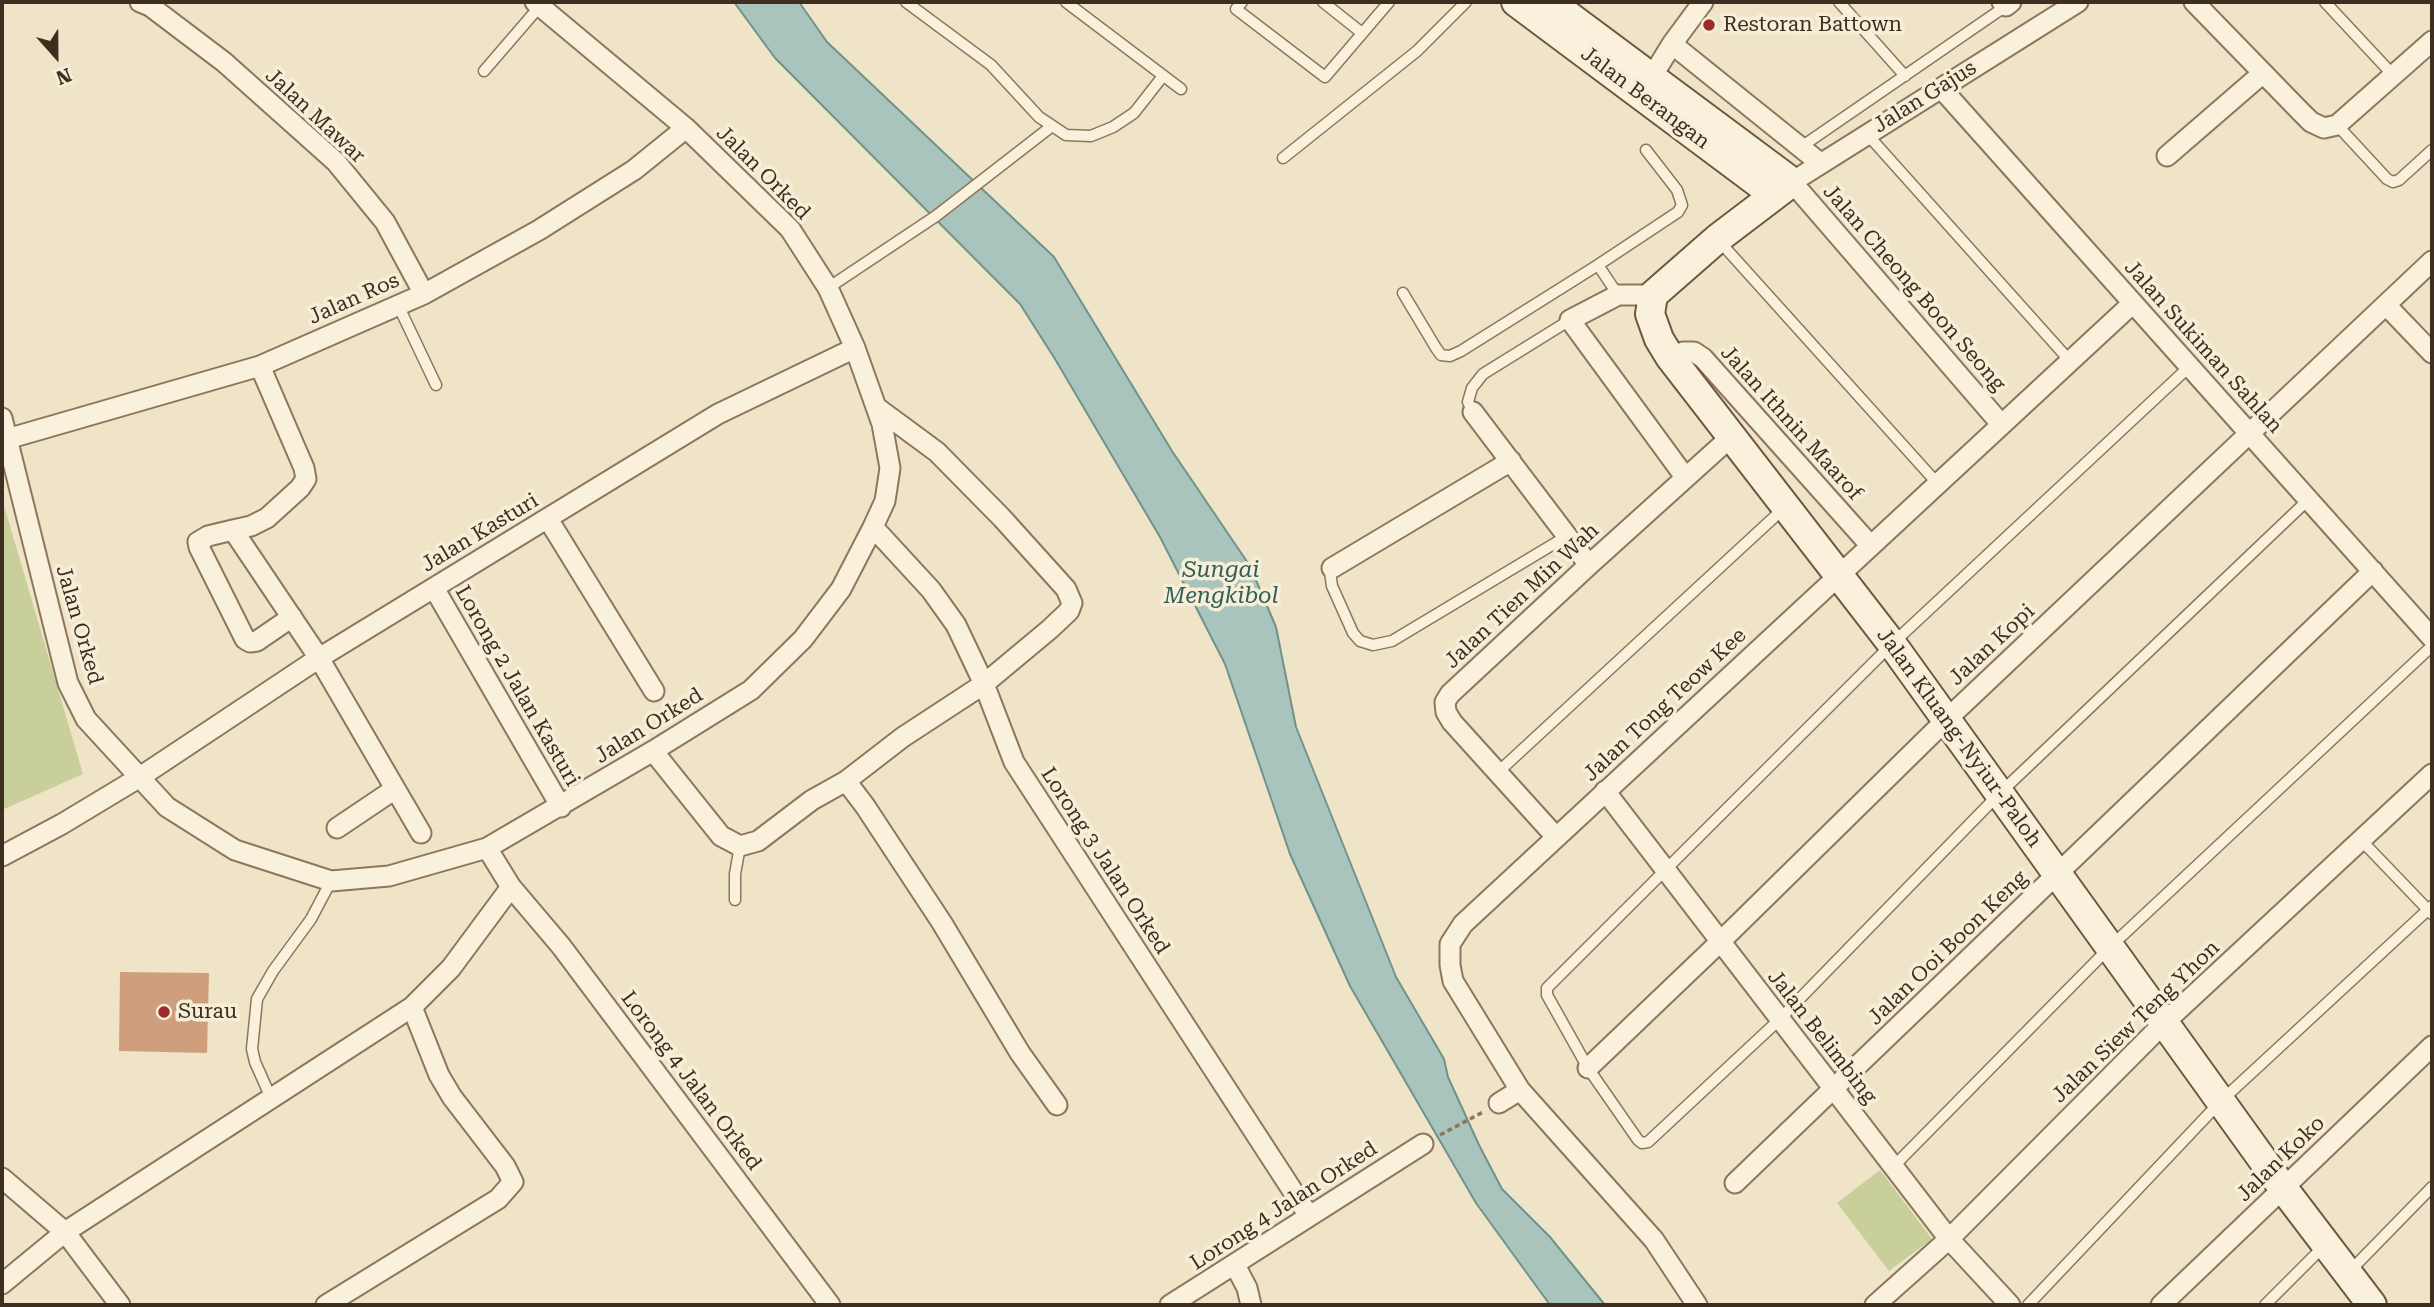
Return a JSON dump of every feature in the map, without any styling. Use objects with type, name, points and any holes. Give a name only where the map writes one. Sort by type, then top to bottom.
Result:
[{"type":"street","name":"Jalan Mawar","points":[[140,2],[224,62],[336,162],[385,222],[424,293]]},
{"type":"street","name":"Jalan Berangan","points":[[1516,2],[1646,86],[1783,188]]},
{"type":"street","name":"Jalan Berangan","points":[[1550,2],[1646,86]]},
{"type":"street","points":[[1646,86],[1703,2]]},
{"type":"street","name":"Jalan Gajus","points":[[1783,188],[2078,2]]},
{"type":"street","points":[[2194,2],[2311,122],[2324,128],[2337,125],[2432,41]]},
{"type":"street","name":"Jalan Orked","points":[[2,418],[68,682],[86,719],[167,807],[234,850],[331,881],[389,876],[487,848],[561,807],[751,690],[803,639],[841,589],[873,527],[885,501],[890,467],[882,424],[855,348],[828,288],[790,229],[687,128],[538,4]]},
{"type":"street","points":[[1672,44],[1820,163]]},
{"type":"street","points":[[2167,156],[2263,73]]},
{"type":"street","name":"Jalan Sukiman Sahlan","points":[[1941,88],[2432,638]]},
{"type":"street","name":"Jalan Ros","points":[[7,439],[260,366],[398,305],[539,230],[634,170],[687,128]]},
{"type":"street","points":[[1685,477],[1570,320],[1618,295],[1653,295],[1717,239],[1783,188]]},
{"type":"street","name":"Jalan Cheong Boon Seong","points":[[1783,188],[2001,424]]},
{"type":"street","name":"Jalan Kopi","points":[[1588,1068],[1946,720],[2432,261]]},
{"type":"street","name":"Jalan Kluang-Nyiur-Paloh","points":[[1653,295],[1650,314],[1653,327],[1670,357],[1892,644],[2367,1304]]},
{"type":"street","name":"Jalan Tong Teow Kee","points":[[1697,1305],[1654,1240],[1520,1090],[1453,981],[1450,944],[1463,924],[1556,836],[2133,303]]},
{"type":"street","points":[[2386,305],[2432,353]]},
{"type":"street","name":"Jalan Kasturi","points":[[2,856],[140,777],[319,658],[718,414],[855,348]]},
{"type":"street","name":"Jalan Ithnin Maarof","points":[[1670,357],[1683,352],[1694,352],[1703,358],[1870,545]]},
{"type":"street","points":[[260,366],[304,468],[306,479],[267,519],[251,526],[208,536],[198,542],[245,639],[250,642],[257,641],[292,617]]},
{"type":"street","points":[[653,751],[721,836],[740,846],[758,841],[812,800],[846,781],[903,737],[984,684],[1069,611],[1072,603],[1066,589],[1002,518],[937,452],[876,407]]},
{"type":"street","points":[[1473,412],[1589,565]]},
{"type":"street","name":"Jalan Tien Min Wah","points":[[1556,836],[1496,774],[1452,722],[1446,712],[1446,702],[1450,694],[1731,436]]},
{"type":"street","points":[[1332,568],[1510,461]]},
{"type":"street","points":[[548,519],[654,691]]},
{"type":"street","name":"Lorong 3 Jalan Orked","points":[[873,527],[931,590],[956,625],[984,684],[1014,762],[1309,1216]]},
{"type":"street","points":[[233,530],[319,658],[421,833]]},
{"type":"street","name":"Jalan Ooi Boon Keng","points":[[1735,1184],[2373,571]]},
{"type":"street","name":"Lorong 2 Jalan Kasturi","points":[[434,588],[561,807]]},
{"type":"street","name":"Jalan Siew Teng Yhon","points":[[1875,1305],[1949,1239],[2164,1023],[2432,775]]},
{"type":"street","points":[[846,781],[907,870],[1020,1053],[1057,1105]]},
{"type":"street","points":[[337,828],[395,789]]},
{"type":"street","name":"Jalan Belimbing","points":[[1605,791],[1949,1239],[2010,1305]]},
{"type":"street","name":"Lorong 4 Jalan Orked","points":[[487,848],[512,887],[561,946],[831,1305]]},
{"type":"street","points":[[2,1284],[65,1232],[412,1007],[451,968],[512,887]]},
{"type":"street","points":[[326,1305],[498,1199],[513,1182],[505,1166],[452,1097],[439,1075],[412,1007]]},
{"type":"street","name":"Jalan Koko","points":[[2161,1305],[2432,1046]]},
{"type":"street","points":[[1499,1103],[1520,1090]]},
{"type":"street","name":"Lorong 4 Jalan Orked","points":[[1170,1305],[1423,1144]]},
{"type":"street","points":[[2,1178],[65,1232],[120,1305]]},
{"type":"street","points":[[1235,1265],[1247,1288],[1251,1305]]},
{"type":"lane","points":[[906,2],[991,65],[1038,117],[1066,135],[1091,136],[1113,127],[1134,113],[1163,76]]},
{"type":"lane","points":[[1066,2],[1181,89]]},
{"type":"lane","points":[[1242,2],[1236,9],[1325,77],[1389,2]]},
{"type":"lane","points":[[1323,2],[1362,33]]},
{"type":"lane","points":[[1283,158],[1417,51],[1466,2]]},
{"type":"lane","points":[[1839,2],[1905,76]]},
{"type":"lane","points":[[2325,2],[2393,75]]},
{"type":"lane","points":[[1801,147],[2006,3]]},
{"type":"lane","points":[[484,71],[538,4]]},
{"type":"lane","points":[[2337,125],[2393,182],[2399,180],[2432,150]]},
{"type":"lane","points":[[828,288],[936,216],[1052,126]]},
{"type":"lane","points":[[1867,134],[2070,361]]},
{"type":"lane","points":[[1403,293],[1441,355],[1450,356],[1461,351],[1678,212],[1682,205],[1677,190],[1646,150]]},
{"type":"lane","points":[[1717,239],[1937,483]]},
{"type":"lane","points":[[1598,265],[1618,295]]},
{"type":"lane","points":[[398,305],[436,385]]},
{"type":"lane","points":[[1473,412],[1468,402],[1472,388],[1483,374],[1570,320]]},
{"type":"lane","points":[[2190,366],[1892,644],[1547,988],[1547,995],[1588,1068],[1638,1139],[1642,1143],[1648,1142],[1780,1019],[1999,794],[2309,499]]},
{"type":"lane","points":[[1496,774],[1786,506]]},
{"type":"lane","points":[[1332,568],[1332,586],[1353,634],[1360,641],[1373,645],[1392,641],[1567,536]]},
{"type":"lane","points":[[1893,1167],[2110,947],[2432,646]]},
{"type":"lane","points":[[2028,1305],[2221,1101],[2431,910],[2361,840]]},
{"type":"lane","points":[[735,900],[735,874],[740,846]]},
{"type":"lane","points":[[271,1098],[255,1062],[253,1049],[257,999],[273,971],[311,919],[331,881]]},
{"type":"lane","points":[[2347,1274],[2432,1186]]},
{"type":"lane","points":[[2265,1305],[2325,1245]]},
{"type":"path","points":[[1423,1144],[1499,1103]]},
{"type":"green space","points":[[2,499],[83,774],[2,810]]},
{"type":"green space","points":[[1880,1170],[1932,1239],[1889,1271],[1837,1203]]},
{"type":"water","name":"Sungai Mengkibol","points":[[734,2],[799,2],[827,42],[1054,257],[1172,451],[1250,566],[1276,627],[1296,727],[1396,977],[1444,1059],[1448,1077],[1502,1189],[1550,1237],[1605,1305],[1550,1305],[1476,1203],[1350,986],[1290,854],[1225,664],[1160,537],[1020,304],[775,58]]},
{"type":"building","name":"Surau","points":[[120,972],[209,973],[207,1053],[119,1051]]},
{"type":"place","name":"Restoran Battown","points":[[1709,25]]},
{"type":"place","name":"Surau","points":[[164,1012]]}]
